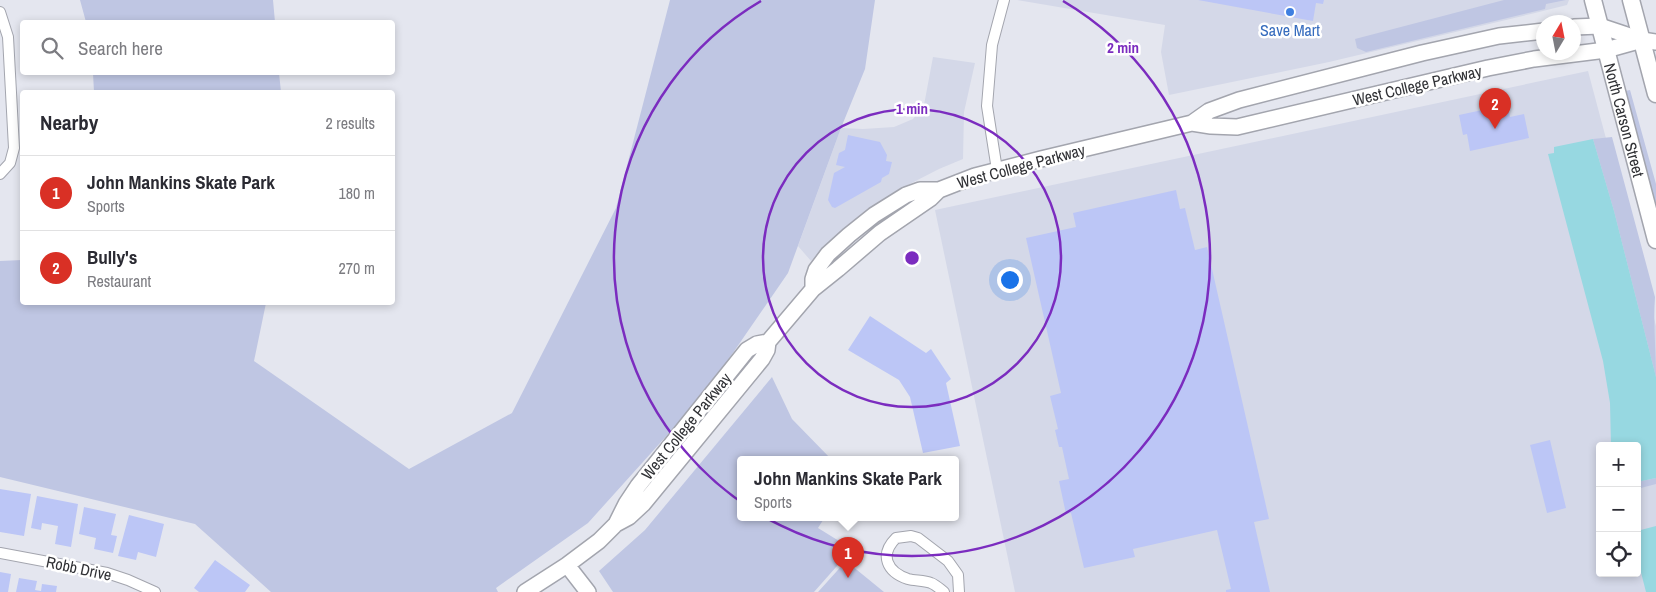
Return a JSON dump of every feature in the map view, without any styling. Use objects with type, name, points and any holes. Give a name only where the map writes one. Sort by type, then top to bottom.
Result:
[{"type":"main road","name":"North Carson Street","points":[[1593,0],[1656,240]]},
{"type":"main road","points":[[1631,0],[1649,41],[1656,94]]},
{"type":"street","points":[[997,170],[987,106],[992,45],[1004,0]]},
{"type":"street","points":[[0,12],[8,37],[14,148],[10,163],[0,174]]},
{"type":"street","points":[[1581,27],[1600,26],[1649,41]]},
{"type":"street","name":"West College Parkway","points":[[525,592],[600,541],[616,524],[628,517],[643,504],[762,359],[767,350],[768,342],[813,289],[880,233],[932,198],[939,190],[997,170],[1192,123],[1209,111],[1239,100],[1499,36],[1536,32]]},
{"type":"street","name":"West College Parkway","points":[[1192,123],[1237,127],[1488,68],[1534,59],[1606,50],[1649,41]]},
{"type":"street","points":[[944,592],[932,583],[909,580],[894,573],[887,561],[887,551],[896,538],[911,536],[918,538],[948,561],[958,575],[959,592]]},
{"type":"street","name":"Robb Drive","points":[[0,553],[107,573],[155,592]]},
{"type":"street","points":[[567,565],[588,592]]},
{"type":"shaded area","points":[[80,0],[273,0],[275,20],[85,20]]},
{"type":"shaded area","points":[[670,0],[875,0],[865,69],[841,128],[788,273],[706,392],[588,523],[496,588],[498,592],[271,592],[195,524],[0,477],[0,261],[20,260],[20,305],[266,305],[254,361],[409,469],[512,413],[616,208]]},
{"type":"shaded area","points":[[1017,0],[1569,0],[1567,5],[1329,62],[1169,95],[1161,52],[1165,25]]},
{"type":"shaded area","points":[[1504,0],[1566,0],[1546,4],[1545,9],[1366,52],[1357,48],[1355,39]]},
{"type":"shaded area","points":[[933,57],[975,63],[964,112],[963,159],[898,190],[848,226],[811,261],[798,246],[841,128],[894,127],[913,119],[924,105]]},
{"type":"shaded area","points":[[1588,71],[1656,326],[1656,592],[1015,592],[935,210]]},
{"type":"shaded area","points":[[93,75],[279,75],[281,90],[94,90]]},
{"type":"shaded area","points":[[1630,90],[1656,184],[1656,209],[1628,107],[1625,91]]},
{"type":"shaded area","points":[[1612,137],[1655,297],[1656,377],[1614,211],[1593,139]]},
{"type":"shaded area","points":[[1593,139],[1614,211],[1656,377],[1656,478],[1641,481],[1641,442],[1611,442],[1610,403],[1603,361],[1548,154],[1554,153],[1554,147]]},
{"type":"shaded area","points":[[772,377],[792,419],[828,456],[737,456],[737,521],[822,521],[818,528],[852,549],[814,592],[613,592],[599,571],[645,530]]},
{"type":"shaded area","points":[[1656,478],[1656,484],[1641,488],[1641,481]]},
{"type":"shaded area","points":[[1656,526],[1656,592],[1646,592],[1641,573],[1641,530]]},
{"type":"shaded area","points":[[846,561],[884,592],[818,592]]},
{"type":"building","name":"Save Mart","points":[[1198,0],[1324,0],[1323,4],[1316,3],[1313,21]]},
{"type":"building","points":[[1501,106],[1502,112],[1509,111],[1510,117],[1524,114],[1529,138],[1470,151],[1467,134],[1463,135],[1459,115]]},
{"type":"building","points":[[848,135],[880,142],[887,155],[886,161],[892,162],[889,174],[882,178],[881,182],[835,208],[832,207],[828,200],[834,173],[845,167],[836,165],[839,153],[845,150]]},
{"type":"building","points":[[1176,190],[1180,209],[1185,208],[1195,250],[1207,247],[1269,519],[1254,522],[1270,592],[1226,592],[1226,590],[1231,589],[1217,530],[1133,549],[1135,557],[1084,568],[1071,513],[1066,514],[1059,481],[1069,479],[1062,447],[1059,447],[1055,430],[1058,429],[1050,396],[1061,393],[1026,238],[1076,227],[1073,213]]},
{"type":"building","points":[[870,316],[926,353],[931,349],[951,379],[946,383],[960,446],[923,453],[910,397],[899,380],[848,350]]},
{"type":"building","points":[[1550,440],[1566,508],[1547,513],[1530,445]]},
{"type":"building","points":[[0,489],[31,494],[24,536],[0,532]]},
{"type":"building","points":[[37,496],[78,504],[71,547],[55,544],[58,526],[42,523],[41,530],[31,528]]},
{"type":"building","points":[[84,507],[116,514],[111,535],[117,536],[113,553],[94,549],[96,538],[79,534]]},
{"type":"building","points":[[129,515],[164,524],[156,557],[138,552],[136,560],[118,556]]},
{"type":"building","points":[[215,560],[250,585],[245,592],[199,592],[194,588]]},
{"type":"building","points":[[0,572],[11,574],[8,592],[0,592]]},
{"type":"building","points":[[19,578],[37,581],[35,590],[41,591],[42,584],[57,586],[56,592],[16,592]]},
{"type":"place","name":"Save Mart","points":[[1290,12]]},
{"type":"place","name":"Bully's","points":[[1495,129]]},
{"type":"place","name":"John Mankins Skate Park","points":[[848,578]]}]
